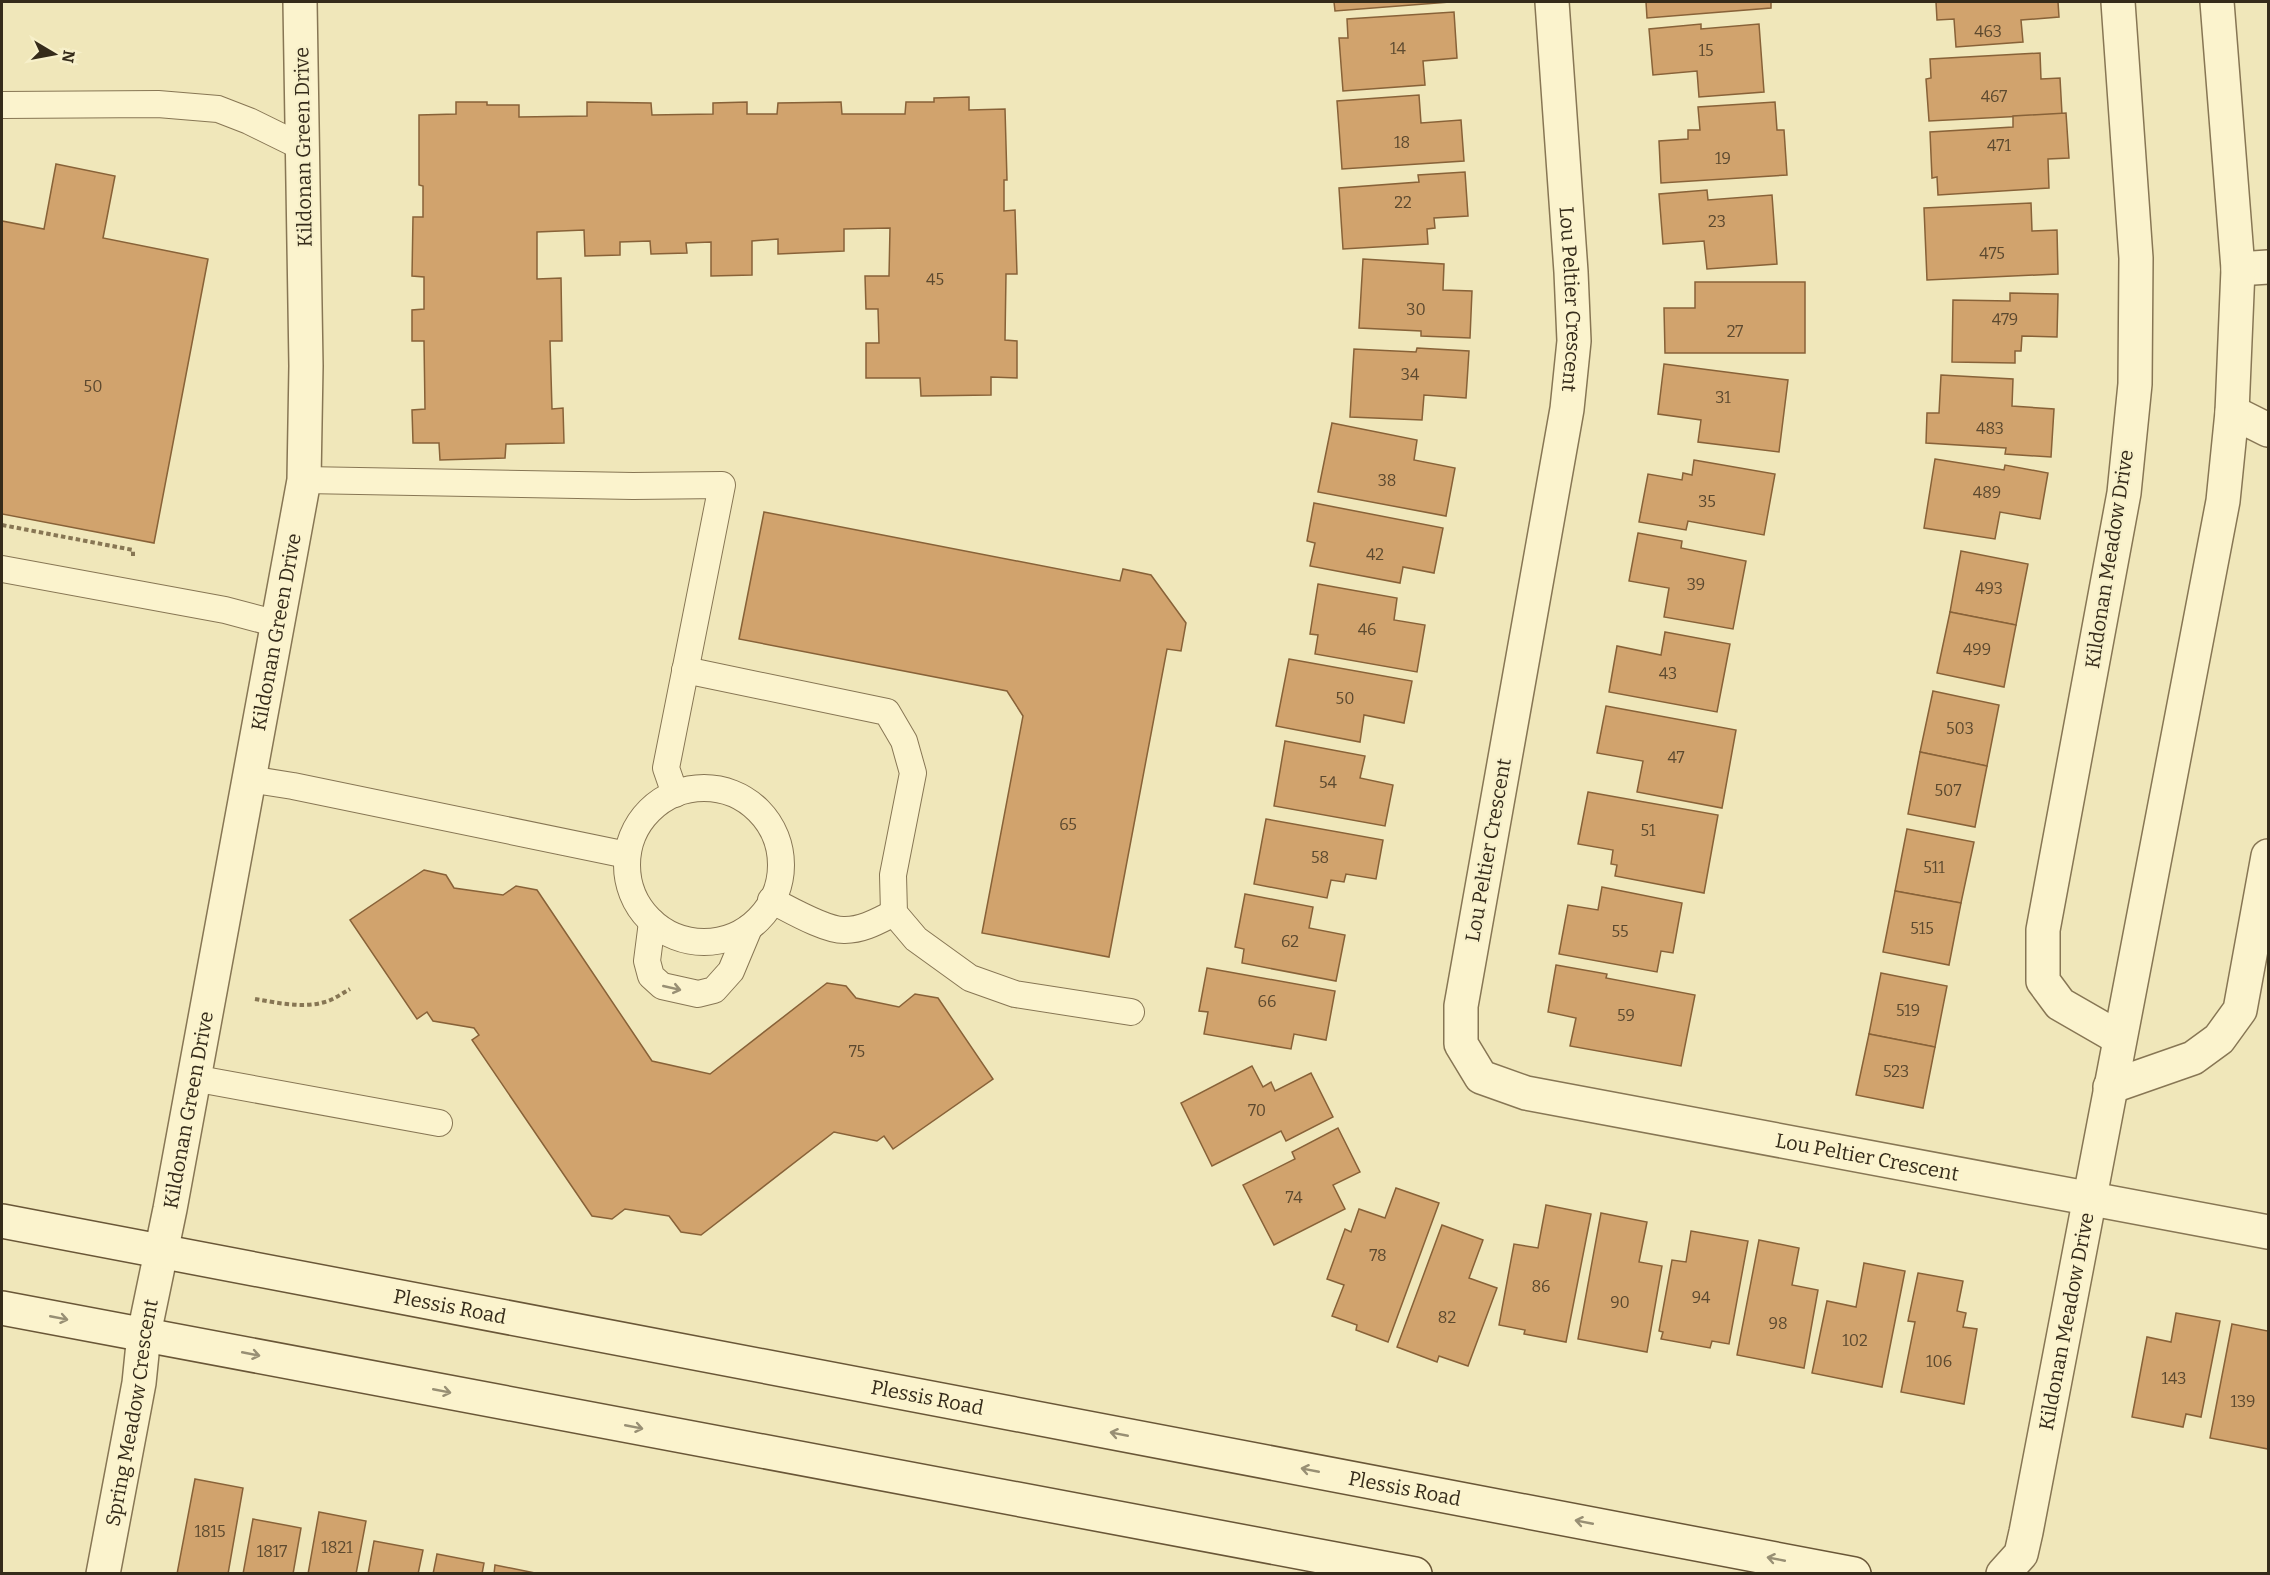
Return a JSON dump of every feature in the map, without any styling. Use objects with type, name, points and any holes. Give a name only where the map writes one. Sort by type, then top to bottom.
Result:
[{"type":"street","name":"Kildonan Green Drive","points":[[161,1252],[304,480],[306,366],[300,2]]},
{"type":"street","name":"Lou Peltier Crescent","points":[[1552,2],[1574,341],[1567,409],[1461,1006],[1461,1044],[1481,1077],[1526,1093],[2268,1232]]},
{"type":"street","name":"Kildonan Meadow Drive","points":[[2118,2],[2136,258],[2135,384],[2124,493],[2043,930],[2043,981],[2060,1004],[2119,1038]]},
{"type":"street","name":"Kildonan Meadow Drive","points":[[2018,1567],[2091,1198],[2119,1038],[2223,501],[2232,412],[2253,268],[2217,2]]},
{"type":"street","points":[[2232,412],[2268,430]]},
{"type":"street","points":[[2110,1087],[2193,1058],[2219,1039],[2240,1010],[2268,856]]},
{"type":"street","name":"Plessis Road","points":[[2,1221],[1854,1574]]},
{"type":"street","name":"Spring Meadow Crescent","points":[[103,1574],[139,1383],[144,1334],[161,1252]]},
{"type":"street","points":[[2,1308],[1415,1574]]},
{"type":"lane","points":[[2,105],[158,104],[218,109],[249,121],[304,148]]},
{"type":"lane","points":[[304,480],[633,486],[722,485],[666,768],[675,794]]},
{"type":"lane","points":[[2,569],[213,608],[278,624]]},
{"type":"lane","points":[[685,670],[886,712],[904,741],[913,772],[893,875],[894,913],[916,939],[970,978],[1015,994],[1131,1012]]},
{"type":"lane","points":[[249,779],[293,786],[627,855]]},
{"type":"lane","points":[[652,922],[647,961],[651,976],[662,986],[698,994],[714,990],[731,972],[749,928],[767,909],[778,885],[781,858],[775,833],[760,811],[740,796],[717,788],[692,788],[675,794],[649,810],[634,831],[627,855],[628,879],[636,903],[652,922],[674,936],[699,942],[725,939],[749,928]]},
{"type":"lane","points":[[771,900],[817,923],[844,931],[870,925],[894,913]]},
{"type":"lane","points":[[193,1078],[440,1123]]},
{"type":"path","points":[[255,999],[280,1004],[308,1005],[329,1001],[350,989]]},
{"type":"building","points":[[1334,2],[1450,2],[1335,11]]},
{"type":"building","points":[[1646,2],[1771,2],[1771,8],[1647,18]]},
{"type":"building","points":[[1936,2],[2058,2],[2059,17],[2021,20],[2023,42],[1956,47],[1954,19],[1937,20]]},
{"type":"building","points":[[1454,12],[1457,58],[1423,61],[1425,85],[1343,91],[1339,38],[1348,38],[1347,19]]},
{"type":"building","points":[[1701,24],[1701,29],[1759,24],[1764,92],[1699,97],[1697,71],[1653,75],[1649,29]]},
{"type":"building","points":[[2040,53],[2041,79],[2060,78],[2062,114],[1929,121],[1926,79],[1931,78],[1930,59]]},
{"type":"building","points":[[1419,95],[1421,123],[1461,120],[1464,161],[1342,169],[1337,101]]},
{"type":"building","points":[[969,97],[969,110],[1005,109],[1007,180],[1004,180],[1004,211],[1015,210],[1017,274],[1006,274],[1005,340],[1017,341],[1017,378],[991,377],[991,395],[921,396],[920,378],[866,378],[866,343],[879,343],[878,309],[866,309],[865,276],[889,276],[890,228],[844,229],[844,251],[778,254],[778,239],[752,241],[752,275],[711,276],[711,242],[686,243],[687,253],[651,254],[650,241],[620,242],[620,255],[585,256],[584,230],[537,232],[537,279],[561,278],[562,341],[550,341],[552,409],[563,408],[564,443],[506,444],[505,458],[440,460],[439,443],[413,443],[412,410],[425,409],[424,341],[412,341],[412,310],[424,309],[424,277],[412,276],[413,217],[423,217],[423,186],[419,185],[419,115],[456,114],[456,102],[519,105],[519,117],[587,116],[587,102],[651,103],[652,115],[713,114],[713,103],[747,102],[747,114],[777,114],[778,103],[841,102],[842,114],[905,114],[906,102],[934,102],[934,98]]},
{"type":"building","points":[[1775,102],[1777,130],[1784,130],[1787,175],[1661,183],[1659,141],[1688,139],[1688,130],[1700,130],[1698,107]]},
{"type":"building","points":[[2066,113],[2069,158],[2048,159],[2049,188],[1938,195],[1937,177],[1932,178],[1930,132],[2013,127],[2013,116]]},
{"type":"building","points":[[56,164],[115,176],[103,238],[208,259],[154,543],[2,514],[2,221],[44,229]]},
{"type":"building","points":[[1465,172],[1468,216],[1434,218],[1435,228],[1427,229],[1428,244],[1343,249],[1339,188],[1419,182],[1418,175]]},
{"type":"building","points":[[1707,190],[1708,200],[1772,195],[1777,264],[1707,269],[1704,241],[1663,244],[1659,194]]},
{"type":"building","points":[[2031,203],[2032,231],[2057,230],[2058,274],[1927,280],[1924,208]]},
{"type":"building","points":[[1363,259],[1444,264],[1443,290],[1472,291],[1470,338],[1421,336],[1421,331],[1359,328]]},
{"type":"building","points":[[1695,282],[1805,282],[1805,353],[1665,353],[1664,308],[1695,308]]},
{"type":"building","points":[[2010,293],[2058,294],[2057,337],[2022,336],[2021,351],[2015,351],[2015,363],[1952,362],[1953,300],[2010,301]]},
{"type":"building","points":[[1417,348],[1469,351],[1466,398],[1424,395],[1422,420],[1350,417],[1354,349],[1416,352]]},
{"type":"building","points":[[1664,364],[1788,380],[1779,452],[1698,442],[1701,420],[1658,414]]},
{"type":"building","points":[[1941,375],[2013,379],[2012,406],[2054,409],[2051,457],[2005,454],[2006,448],[1926,443],[1927,413],[1939,413]]},
{"type":"building","points":[[1332,423],[1417,440],[1414,460],[1455,468],[1446,516],[1318,492]]},
{"type":"building","points":[[1935,459],[2004,470],[2005,465],[2048,473],[2040,519],[2000,512],[1995,539],[1924,528]]},
{"type":"building","points":[[1694,460],[1775,474],[1764,535],[1688,521],[1686,530],[1639,522],[1648,474],[1682,480],[1683,473],[1692,475]]},
{"type":"building","points":[[1314,503],[1443,528],[1434,573],[1403,567],[1400,583],[1310,566],[1315,543],[1307,541]]},
{"type":"building","points":[[764,512],[1120,581],[1123,569],[1151,575],[1186,623],[1181,651],[1167,649],[1109,957],[982,933],[1023,716],[1007,691],[739,639]]},
{"type":"building","points":[[1638,533],[1682,541],[1681,548],[1746,561],[1733,629],[1664,617],[1669,588],[1629,581]]},
{"type":"building","points":[[1961,551],[2028,564],[2016,625],[1950,612]]},
{"type":"building","points":[[1318,584],[1397,598],[1394,620],[1425,625],[1417,672],[1315,654],[1318,635],[1310,634]]},
{"type":"building","points":[[1950,612],[2016,625],[2004,687],[1937,673]]},
{"type":"building","points":[[1665,632],[1730,644],[1717,712],[1609,692],[1617,646],[1661,655]]},
{"type":"building","points":[[1289,659],[1412,681],[1404,723],[1364,715],[1360,742],[1276,726]]},
{"type":"building","points":[[1933,691],[1999,705],[1987,766],[1920,752]]},
{"type":"building","points":[[1606,706],[1736,730],[1722,808],[1637,792],[1643,761],[1597,753]]},
{"type":"building","points":[[1285,741],[1365,756],[1360,778],[1393,785],[1385,826],[1274,806]]},
{"type":"building","points":[[1920,752],[1987,766],[1975,827],[1908,814]]},
{"type":"building","points":[[1588,792],[1718,815],[1704,893],[1615,876],[1617,865],[1611,864],[1613,850],[1578,844]]},
{"type":"building","points":[[1266,819],[1383,840],[1376,879],[1346,874],[1344,882],[1331,880],[1327,898],[1254,884]]},
{"type":"building","points":[[1907,829],[1974,842],[1961,903],[1895,891]]},
{"type":"building","points":[[424,870],[446,875],[454,888],[503,895],[516,886],[537,890],[652,1061],[710,1074],[827,983],[846,986],[856,998],[899,1007],[915,994],[938,998],[993,1079],[893,1149],[884,1136],[877,1141],[834,1132],[701,1235],[681,1232],[669,1216],[625,1209],[612,1219],[592,1216],[472,1040],[479,1035],[474,1028],[433,1021],[427,1012],[417,1019],[350,920]]},
{"type":"building","points":[[1602,887],[1682,903],[1673,953],[1661,951],[1657,972],[1559,954],[1568,905],[1598,910]]},
{"type":"building","points":[[1895,891],[1961,903],[1949,965],[1883,952]]},
{"type":"building","points":[[1245,894],[1313,907],[1309,928],[1345,935],[1336,981],[1242,963],[1244,949],[1235,947]]},
{"type":"building","points":[[1556,965],[1607,974],[1606,978],[1695,995],[1681,1066],[1570,1046],[1576,1018],[1548,1012]]},
{"type":"building","points":[[1207,968],[1335,991],[1326,1040],[1294,1034],[1291,1049],[1204,1034],[1208,1012],[1199,1011]]},
{"type":"building","points":[[1881,973],[1947,986],[1935,1047],[1869,1034]]},
{"type":"building","points":[[1869,1034],[1935,1047],[1923,1108],[1856,1095]]},
{"type":"building","points":[[1252,1066],[1263,1087],[1271,1082],[1275,1091],[1311,1073],[1333,1117],[1286,1141],[1281,1131],[1212,1166],[1181,1103]]},
{"type":"building","points":[[1338,1128],[1360,1172],[1333,1185],[1345,1209],[1274,1245],[1243,1185],[1295,1159],[1292,1152]]},
{"type":"building","points":[[1396,1188],[1439,1203],[1388,1342],[1356,1330],[1357,1325],[1332,1316],[1344,1285],[1327,1279],[1345,1229],[1351,1232],[1359,1209],[1385,1218]]},
{"type":"building","points":[[1546,1205],[1591,1214],[1566,1342],[1524,1334],[1525,1330],[1499,1325],[1514,1244],[1538,1248]]},
{"type":"building","points":[[1601,1213],[1647,1222],[1639,1262],[1662,1266],[1647,1352],[1578,1339]]},
{"type":"building","points":[[1442,1225],[1483,1240],[1469,1278],[1497,1288],[1468,1366],[1439,1356],[1437,1362],[1397,1347]]},
{"type":"building","points":[[1691,1231],[1748,1241],[1729,1344],[1712,1341],[1710,1348],[1661,1339],[1663,1332],[1659,1331],[1672,1260],[1686,1262]]},
{"type":"building","points":[[1759,1240],[1799,1248],[1792,1285],[1818,1290],[1804,1368],[1737,1355]]},
{"type":"building","points":[[1864,1263],[1905,1271],[1882,1387],[1812,1373],[1827,1301],[1856,1307]]},
{"type":"building","points":[[1918,1273],[1963,1281],[1957,1311],[1966,1313],[1963,1327],[1977,1329],[1964,1404],[1901,1392],[1915,1322],[1908,1321]]},
{"type":"building","points":[[2176,1313],[2220,1321],[2201,1417],[2186,1414],[2183,1427],[2132,1417],[2147,1337],[2171,1342]]},
{"type":"building","points":[[2232,1324],[2268,1331],[2268,1449],[2210,1438]]},
{"type":"building","points":[[195,1479],[243,1488],[228,1574],[177,1574]]},
{"type":"building","points":[[319,1512],[366,1521],[356,1574],[308,1574]]},
{"type":"building","points":[[253,1519],[301,1528],[293,1574],[243,1574]]},
{"type":"building","points":[[374,1541],[423,1550],[418,1574],[368,1574]]},
{"type":"building","points":[[437,1554],[484,1563],[482,1574],[433,1574]]},
{"type":"building","points":[[495,1565],[540,1574],[494,1574]]}]
